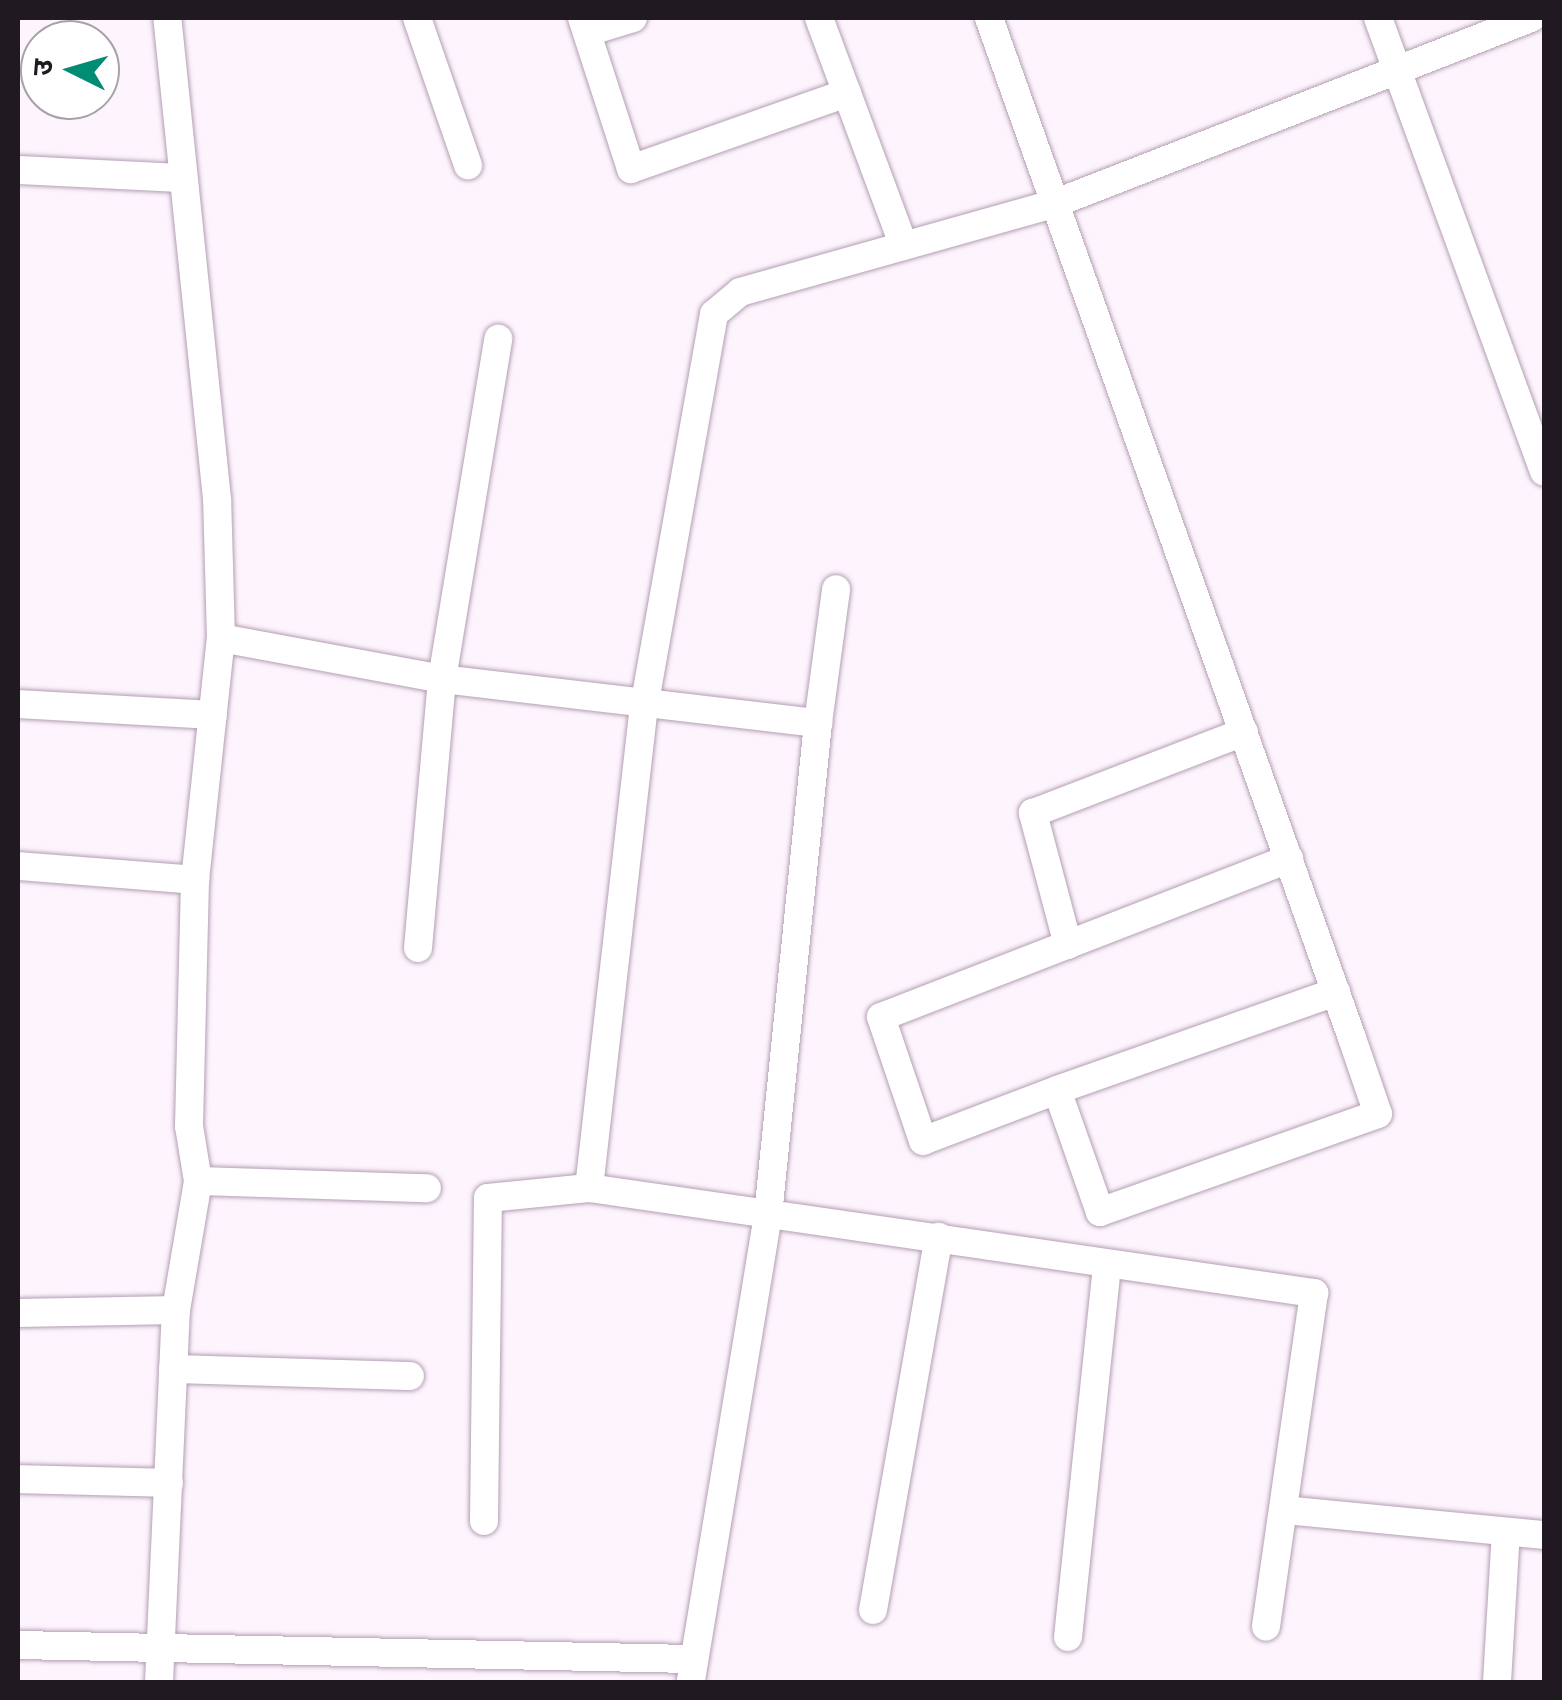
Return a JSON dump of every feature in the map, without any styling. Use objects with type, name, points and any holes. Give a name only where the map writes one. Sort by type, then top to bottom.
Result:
[{"type":"street","points":[[159,1682],[176,1310],[198,1181],[189,1126],[195,880],[221,638],[217,499],[180,178],[167,18]]},
{"type":"street","points":[[417,18],[468,165]]},
{"type":"street","points":[[633,18],[584,25],[632,168],[847,93]]},
{"type":"street","points":[[819,18],[904,246]]},
{"type":"street","points":[[990,18],[1378,1114],[1217,1175],[1100,1212],[1057,1090]]},
{"type":"street","points":[[1378,18],[1533,406],[1544,472]]},
{"type":"street","points":[[589,1188],[644,706],[714,314],[740,292],[1056,203],[1397,67],[1532,18]]},
{"type":"street","points":[[18,170],[180,178]]},
{"type":"street","points":[[418,948],[442,679],[498,338]]},
{"type":"street","points":[[18,1645],[161,1645],[691,1670],[768,1215],[818,723],[836,589]]},
{"type":"street","points":[[221,638],[442,679],[644,706],[818,723]]},
{"type":"street","points":[[18,704],[213,715]]},
{"type":"street","points":[[1068,944],[1033,814],[1244,732]]},
{"type":"street","points":[[1289,859],[881,1017],[923,1142],[1057,1090],[1336,992]]},
{"type":"street","points":[[18,866],[195,880]]},
{"type":"street","points":[[198,1181],[427,1188]]},
{"type":"street","points":[[484,1521],[488,1198],[589,1188],[939,1238],[1107,1267],[1314,1292],[1266,1627]]},
{"type":"street","points":[[873,1610],[939,1238]]},
{"type":"street","points":[[1068,1638],[1107,1267]]},
{"type":"street","points":[[18,1313],[176,1310]]},
{"type":"street","points":[[174,1369],[410,1376]]},
{"type":"street","points":[[18,1479],[169,1483]]},
{"type":"street","points":[[1284,1510],[1544,1534]]},
{"type":"street","points":[[1497,1682],[1506,1532]]}]
